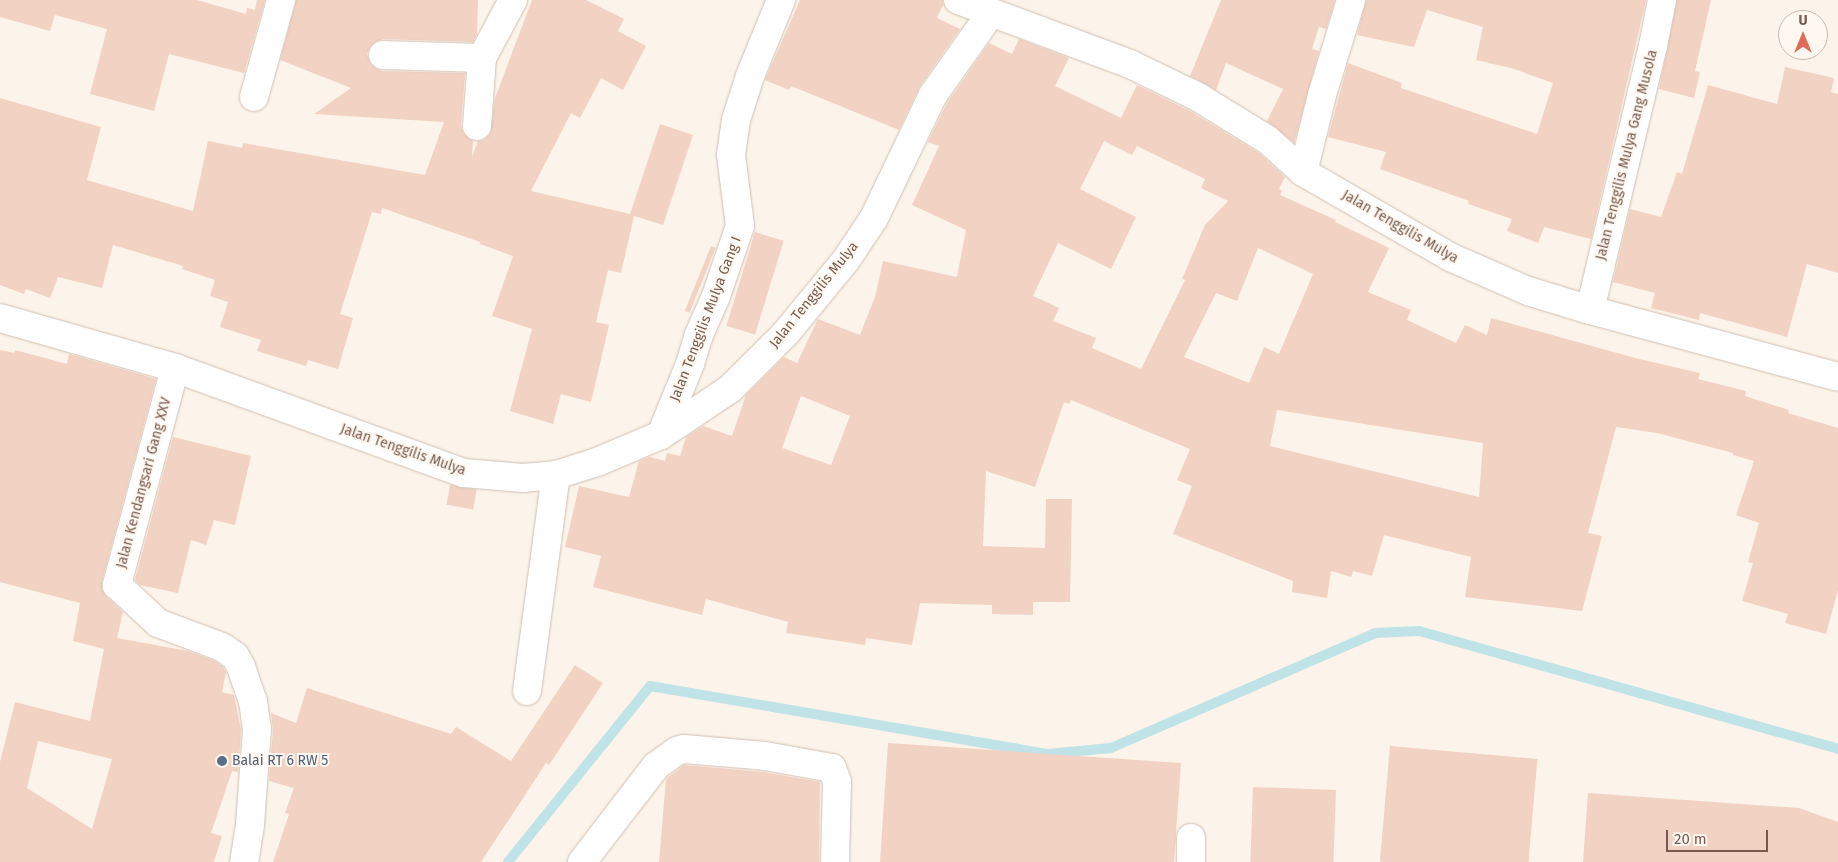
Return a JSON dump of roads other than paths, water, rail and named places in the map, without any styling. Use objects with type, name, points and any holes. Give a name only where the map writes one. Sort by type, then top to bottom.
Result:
[{"type":"street","points":[[254,97],[281,0]]},
{"type":"street","points":[[477,126],[482,58],[513,0]]},
{"type":"street","name":"Jalan Tenggilis Mulya Gang I","points":[[661,435],[690,364],[698,337],[716,296],[740,226],[731,156],[736,120],[750,76],[781,0]]},
{"type":"street","name":"Jalan Tenggilis Mulya","points":[[958,0],[1033,26],[1130,64],[1198,97],[1268,140],[1304,172],[1450,257],[1528,291],[1590,310],[1838,377]]},
{"type":"street","points":[[1304,172],[1322,96],[1352,0]]},
{"type":"street","name":"Jalan Tenggilis Mulya Gang Musola","points":[[1590,310],[1654,46],[1662,0]]},
{"type":"street","name":"Jalan Tenggilis Mulya","points":[[0,318],[175,368],[464,473],[523,478],[556,475],[597,462],[661,435],[730,389],[786,333],[846,260],[874,218],[933,96],[991,13]]},
{"type":"street","points":[[383,55],[482,58]]},
{"type":"street","name":"Jalan Kendangsari Gang XXV","points":[[175,368],[116,585],[158,623],[222,646],[235,656],[241,667],[256,714],[250,825],[244,862]]},
{"type":"street","points":[[526,691],[556,475]]},
{"type":"street","points":[[582,862],[656,766],[684,749],[765,756],[832,768],[837,782],[834,862]]},
{"type":"waterway","points":[[508,862],[650,686],[1048,754],[1111,748],[1375,633],[1419,631],[1838,749]]},
{"type":"place","name":"Balai RT 6 RW 5","points":[[222,761]]}]
